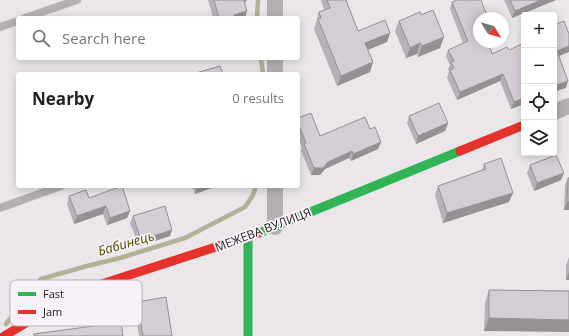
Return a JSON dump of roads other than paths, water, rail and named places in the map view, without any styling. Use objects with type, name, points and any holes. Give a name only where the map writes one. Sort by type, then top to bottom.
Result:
[{"type":"street","points":[[275,16],[276,0]]},
{"type":"street","points":[[275,60],[275,72]]},
{"type":"street","points":[[557,111],[569,106]]},
{"type":"street","name":"МЕЖЕВА ВУЛИЦЯ","points":[[112,280],[248,238],[521,125]]},
{"type":"street","points":[[275,188],[275,227]]},
{"type":"street","points":[[248,238],[248,336]]},
{"type":"street","name":"МЕЖЕВА ВУЛИЦЯ","points":[[4,336],[21,326]]},
{"type":"lane","points":[[31,16],[77,0]]},
{"type":"lane","points":[[0,27],[16,22]]},
{"type":"lane","points":[[0,208],[55,188]]},
{"type":"waterway","name":"Бабинець","points":[[257,16],[258,0]]},
{"type":"waterway","name":"Бабинець","points":[[261,60],[263,72]]},
{"type":"waterway","name":"Бабинець","points":[[40,280],[185,238],[245,207],[253,195],[255,188]]},
{"type":"waterway","name":"Бабинець","points":[[6,324],[10,319]]}]
